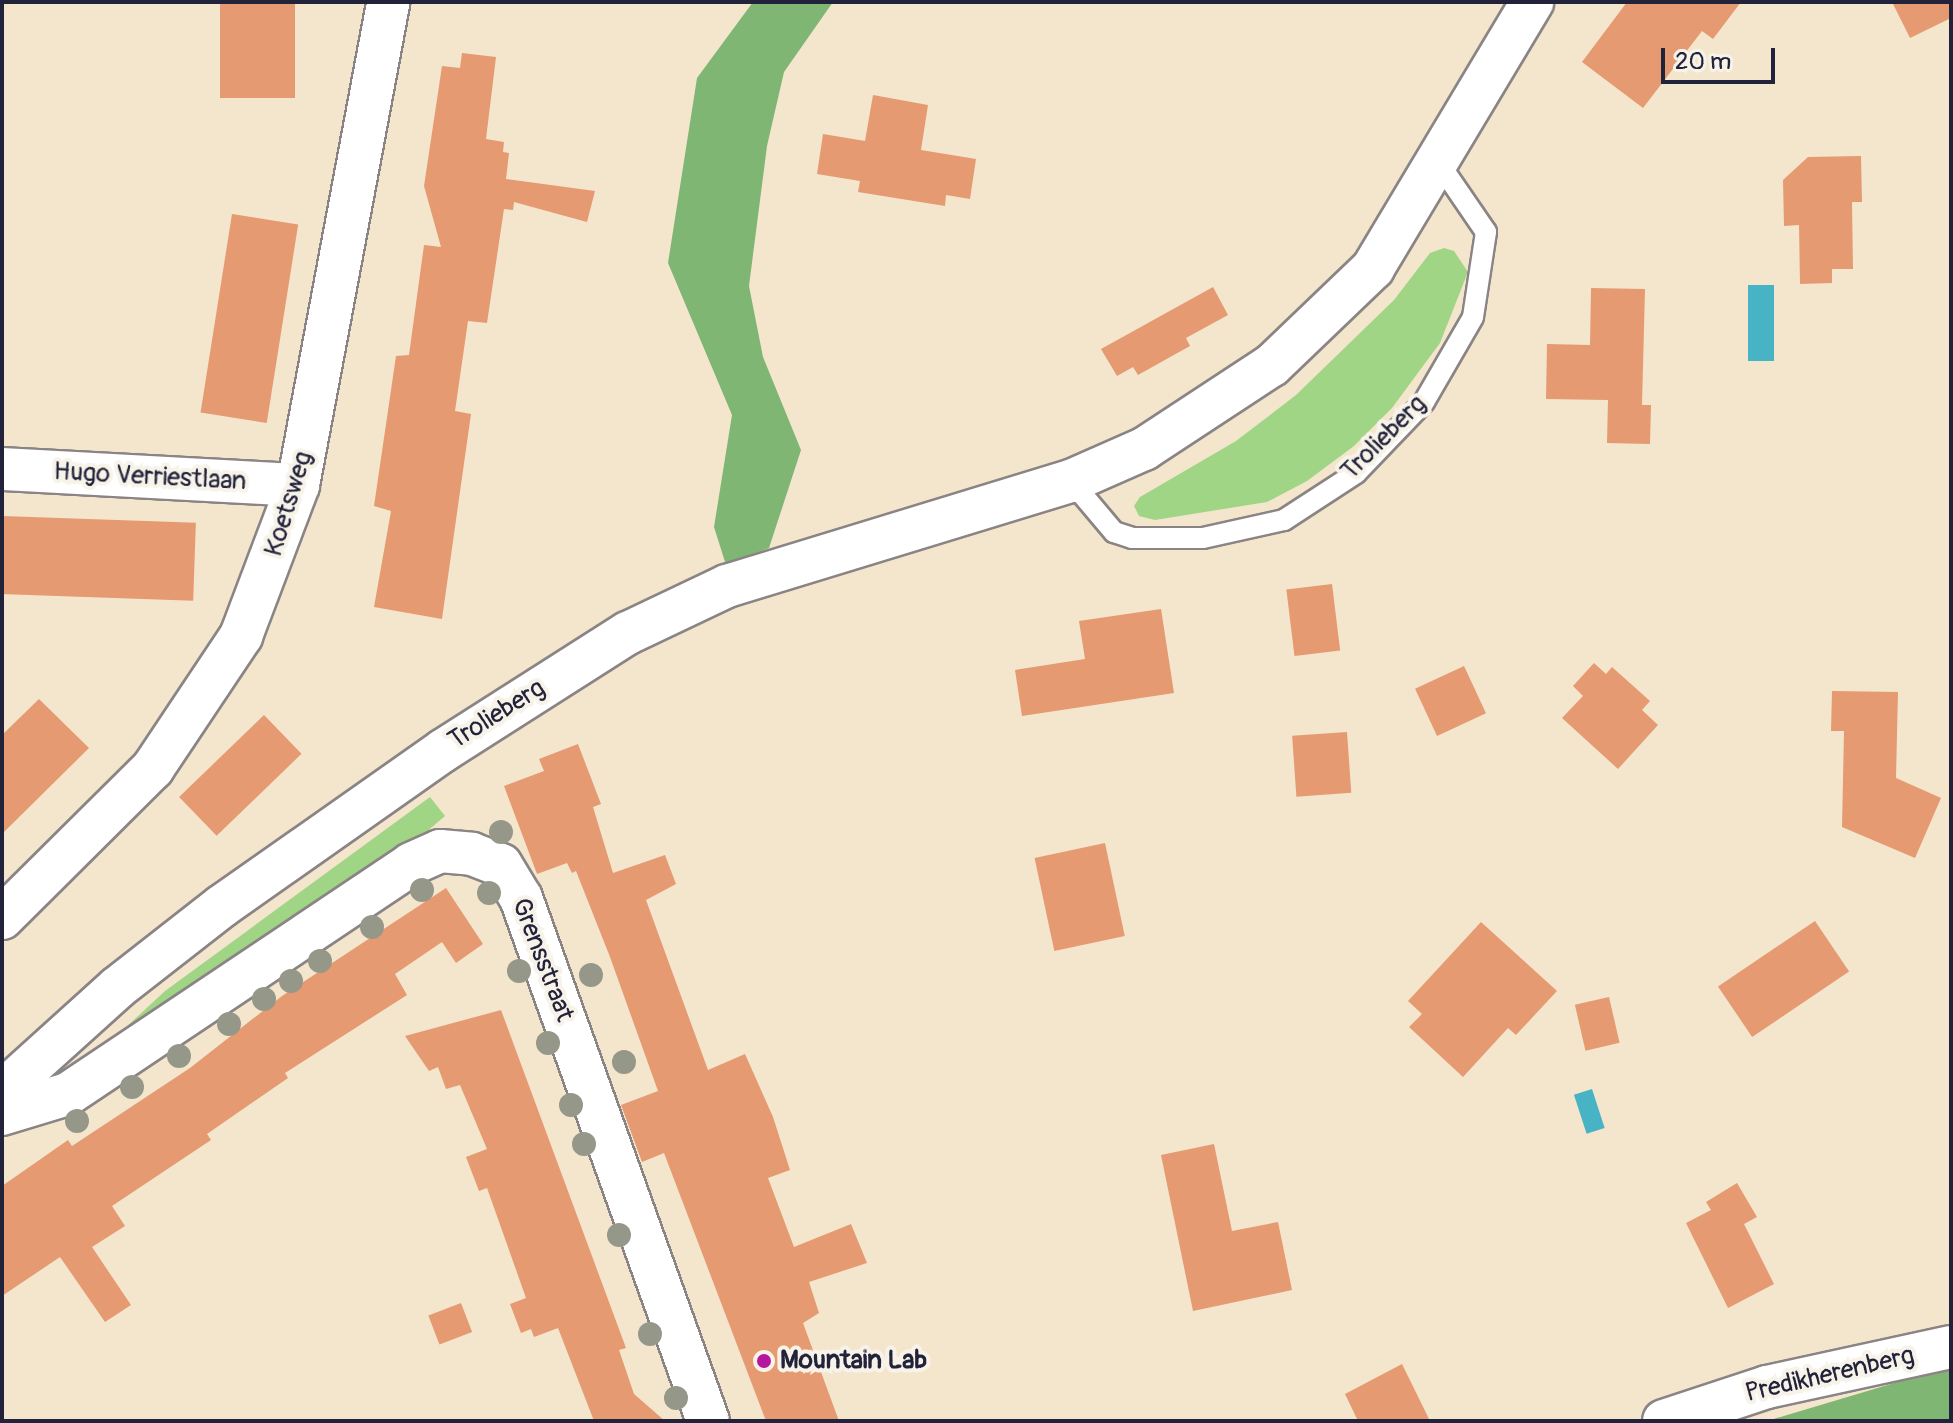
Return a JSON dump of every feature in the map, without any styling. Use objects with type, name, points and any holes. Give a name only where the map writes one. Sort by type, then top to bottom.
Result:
[{"type":"street","name":"Koetsweg","points":[[2,918],[153,768],[241,636],[298,485],[388,2]]},
{"type":"street","name":"Trolieberg","points":[[2,1092],[117,988],[222,906],[444,750],[628,633],[727,586],[1071,481],[1144,449],[1272,365],[1373,268],[1532,2]]},
{"type":"street","name":"Hugo Verriestlaan","points":[[2,469],[298,485]]},
{"type":"street","name":"Grensstraat","points":[[2,1114],[68,1094],[411,864],[440,851],[472,854],[501,865],[521,898],[708,1421]]},
{"type":"street","name":"Predikherenberg","points":[[1664,1421],[1767,1387],[1951,1347]]},
{"type":"lane","name":"Trolieberg","points":[[1071,481],[1114,532],[1132,538],[1203,538],[1284,520],[1356,473],[1424,402],[1473,317],[1486,232],[1438,162]]},
{"type":"green space","points":[[753,2],[833,2],[784,72],[767,146],[749,286],[763,357],[801,450],[769,548],[726,565],[714,527],[732,415],[668,263],[697,78]]},
{"type":"green space","points":[[1444,248],[1454,251],[1468,272],[1440,343],[1392,408],[1354,446],[1307,481],[1267,502],[1155,520],[1139,516],[1134,506],[1140,497],[1236,441],[1296,395],[1394,300],[1430,253]]},
{"type":"green space","points":[[430,797],[445,816],[397,857],[81,1069],[165,991]]},
{"type":"green space","points":[[1951,1366],[1951,1421],[1767,1421]]},
{"type":"water","points":[[1748,285],[1774,285],[1774,361],[1748,361]]},
{"type":"water","points":[[1592,1089],[1605,1128],[1587,1134],[1574,1095]]},
{"type":"building","points":[[220,2],[295,2],[295,98],[220,98]]},
{"type":"building","points":[[1627,2],[1741,2],[1713,39],[1702,31],[1643,108],[1582,62]]},
{"type":"building","points":[[1892,2],[1951,2],[1951,18],[1910,38]]},
{"type":"building","points":[[462,53],[496,57],[486,139],[504,142],[503,152],[509,153],[506,179],[595,191],[587,222],[514,202],[513,210],[504,209],[487,323],[468,321],[455,411],[471,414],[442,619],[374,607],[391,511],[374,506],[396,356],[409,355],[424,245],[441,247],[424,186],[442,66],[460,68]]},
{"type":"building","points":[[873,95],[928,105],[921,150],[976,159],[970,199],[946,195],[945,206],[858,192],[860,181],[817,174],[823,134],[865,141]]},
{"type":"building","points":[[1861,156],[1862,202],[1852,202],[1853,269],[1832,269],[1832,283],[1800,284],[1799,225],[1784,226],[1783,180],[1808,157]]},
{"type":"building","points":[[232,214],[298,224],[267,423],[201,413]]},
{"type":"building","points":[[1213,287],[1228,315],[1186,338],[1190,346],[1138,375],[1133,367],[1117,376],[1101,349]]},
{"type":"building","points":[[1591,288],[1645,289],[1642,405],[1651,405],[1650,444],[1607,443],[1608,400],[1546,399],[1547,344],[1590,345]]},
{"type":"building","points":[[2,516],[196,523],[193,601],[2,594]]},
{"type":"building","points":[[1332,584],[1340,651],[1295,656],[1286,590]]},
{"type":"building","points":[[1161,609],[1174,693],[1022,716],[1015,670],[1085,659],[1079,621]]},
{"type":"building","points":[[1594,663],[1606,674],[1612,667],[1650,701],[1642,710],[1658,725],[1618,769],[1562,718],[1583,696],[1573,686]]},
{"type":"building","points":[[1464,666],[1486,713],[1437,736],[1415,689]]},
{"type":"building","points":[[1832,691],[1898,692],[1896,778],[1941,798],[1915,858],[1842,827],[1844,731],[1831,731]]},
{"type":"building","points":[[39,699],[89,748],[2,834],[2,735]]},
{"type":"building","points":[[264,715],[302,754],[217,836],[179,797]]},
{"type":"building","points":[[1347,732],[1351,793],[1296,797],[1292,736]]},
{"type":"building","points":[[578,744],[601,804],[593,807],[613,873],[665,855],[676,884],[646,900],[708,1070],[745,1054],[773,1117],[790,1170],[768,1178],[794,1247],[851,1224],[867,1263],[809,1282],[819,1313],[803,1323],[839,1421],[766,1421],[664,1153],[642,1162],[621,1105],[658,1091],[610,957],[576,871],[572,873],[567,863],[537,874],[504,786],[544,771],[539,759]]},
{"type":"building","points":[[1105,843],[1125,936],[1054,951],[1035,858]]},
{"type":"building","points":[[446,888],[483,944],[456,963],[442,942],[395,974],[407,995],[285,1073],[288,1078],[207,1134],[211,1140],[112,1206],[125,1226],[92,1247],[131,1305],[105,1322],[60,1257],[2,1296],[2,1186],[68,1140],[72,1146],[190,1068],[282,996]]},
{"type":"building","points":[[1815,921],[1849,972],[1752,1037],[1718,986]]},
{"type":"building","points":[[1481,922],[1557,991],[1516,1035],[1508,1028],[1463,1077],[1409,1027],[1422,1014],[1408,1001]]},
{"type":"building","points":[[1609,997],[1620,1043],[1585,1051],[1575,1005]]},
{"type":"building","points":[[501,1010],[626,1348],[619,1350],[634,1394],[665,1421],[594,1421],[558,1328],[534,1337],[531,1329],[521,1333],[510,1304],[526,1298],[487,1188],[479,1191],[466,1157],[487,1149],[460,1085],[446,1089],[438,1067],[429,1071],[405,1036]]},
{"type":"building","points":[[1214,1144],[1232,1231],[1278,1222],[1292,1290],[1193,1311],[1161,1155]]},
{"type":"building","points":[[1737,1183],[1757,1217],[1744,1224],[1774,1284],[1728,1308],[1686,1223],[1711,1210],[1706,1202]]},
{"type":"building","points":[[461,1303],[472,1332],[439,1344],[428,1316]]},
{"type":"building","points":[[1402,1364],[1430,1421],[1358,1421],[1345,1394]]},
{"type":"place","name":"Mountain Lab","points":[[764,1361]]}]
